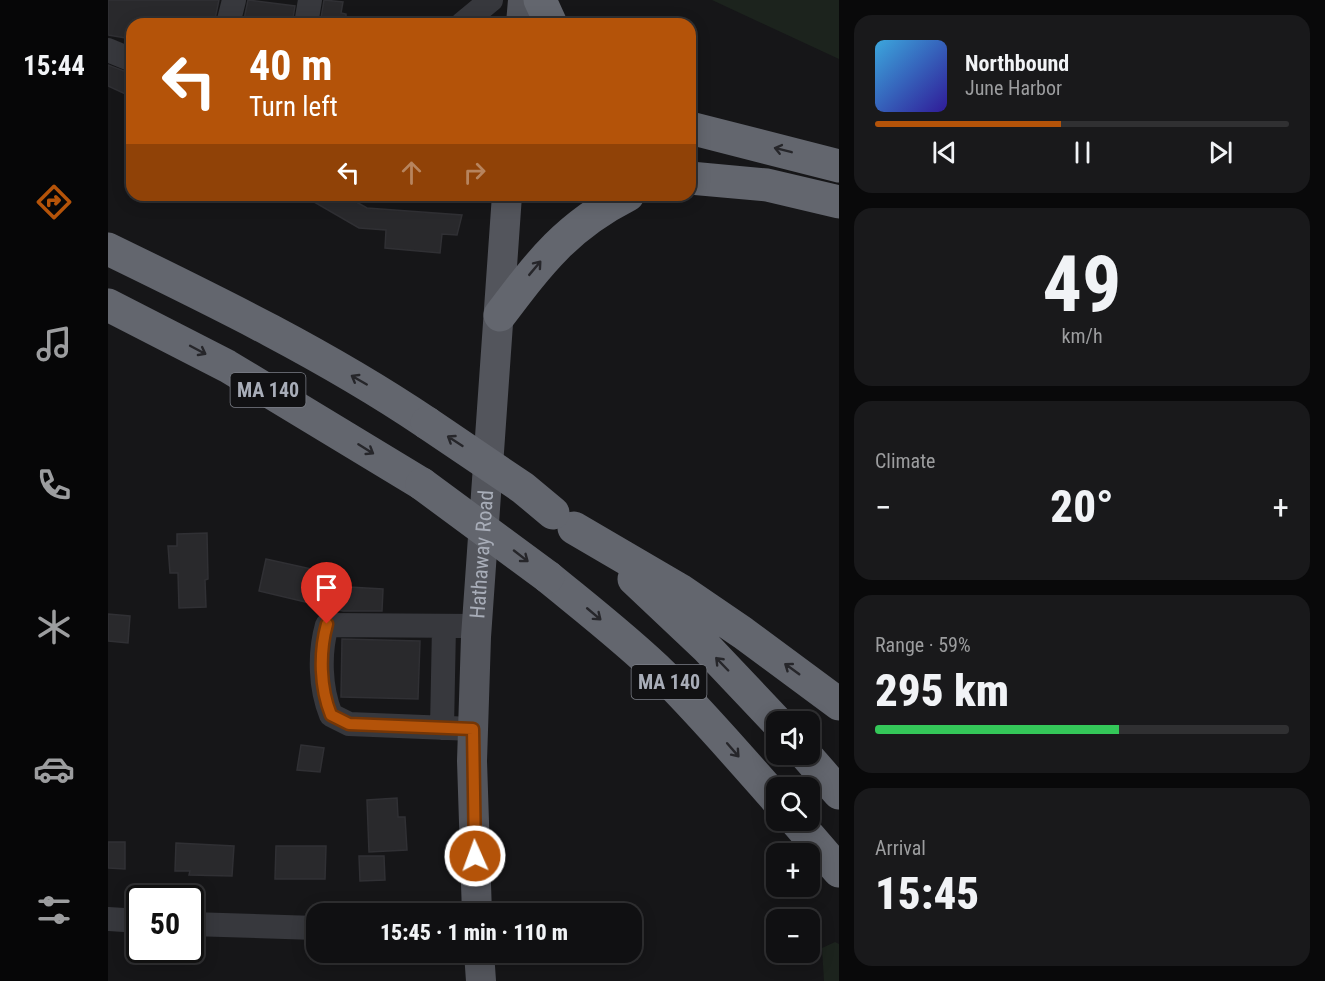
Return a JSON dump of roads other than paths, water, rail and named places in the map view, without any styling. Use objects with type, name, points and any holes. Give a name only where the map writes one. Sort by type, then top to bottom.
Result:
[{"type":"highway","points":[[540,0],[548,18]]},
{"type":"highway","points":[[696,129],[839,165]]},
{"type":"highway","points":[[696,179],[767,185],[839,202]]},
{"type":"highway","points":[[500,315],[534,269],[553,248],[575,228],[618,201]]},
{"type":"highway","points":[[108,234],[220,303]]},
{"type":"highway","name":"MA 140","points":[[108,249],[220,303],[322,358],[427,423],[523,488],[564,520],[674,615],[766,711]]},
{"type":"highway","name":"MA 140","points":[[108,305],[161,331],[279,396],[422,484],[548,577],[626,641],[662,674],[710,724],[766,788]]},
{"type":"highway","points":[[108,312],[161,331]]},
{"type":"highway","points":[[564,520],[688,595],[839,704]]},
{"type":"highway","points":[[815,765],[839,793]]},
{"type":"highway","points":[[804,831],[839,871]]},
{"type":"main road","points":[[522,18],[523,0]]},
{"type":"main road","name":"Hathaway Road","points":[[477,903],[473,818],[476,626],[507,201]]},
{"type":"main road","points":[[480,963],[481,981]]},
{"type":"street","points":[[230,18],[234,0]]},
{"type":"street","points":[[307,18],[310,0]]},
{"type":"street","points":[[469,18],[491,0]]},
{"type":"street","points":[[108,50],[126,58]]},
{"type":"street","points":[[473,729],[349,724],[331,715],[326,703],[323,680],[322,642],[327,624],[476,626]]},
{"type":"street","points":[[442,728],[444,626]]},
{"type":"street","points":[[108,919],[126,920]]},
{"type":"street","points":[[204,924],[306,928]]}]
